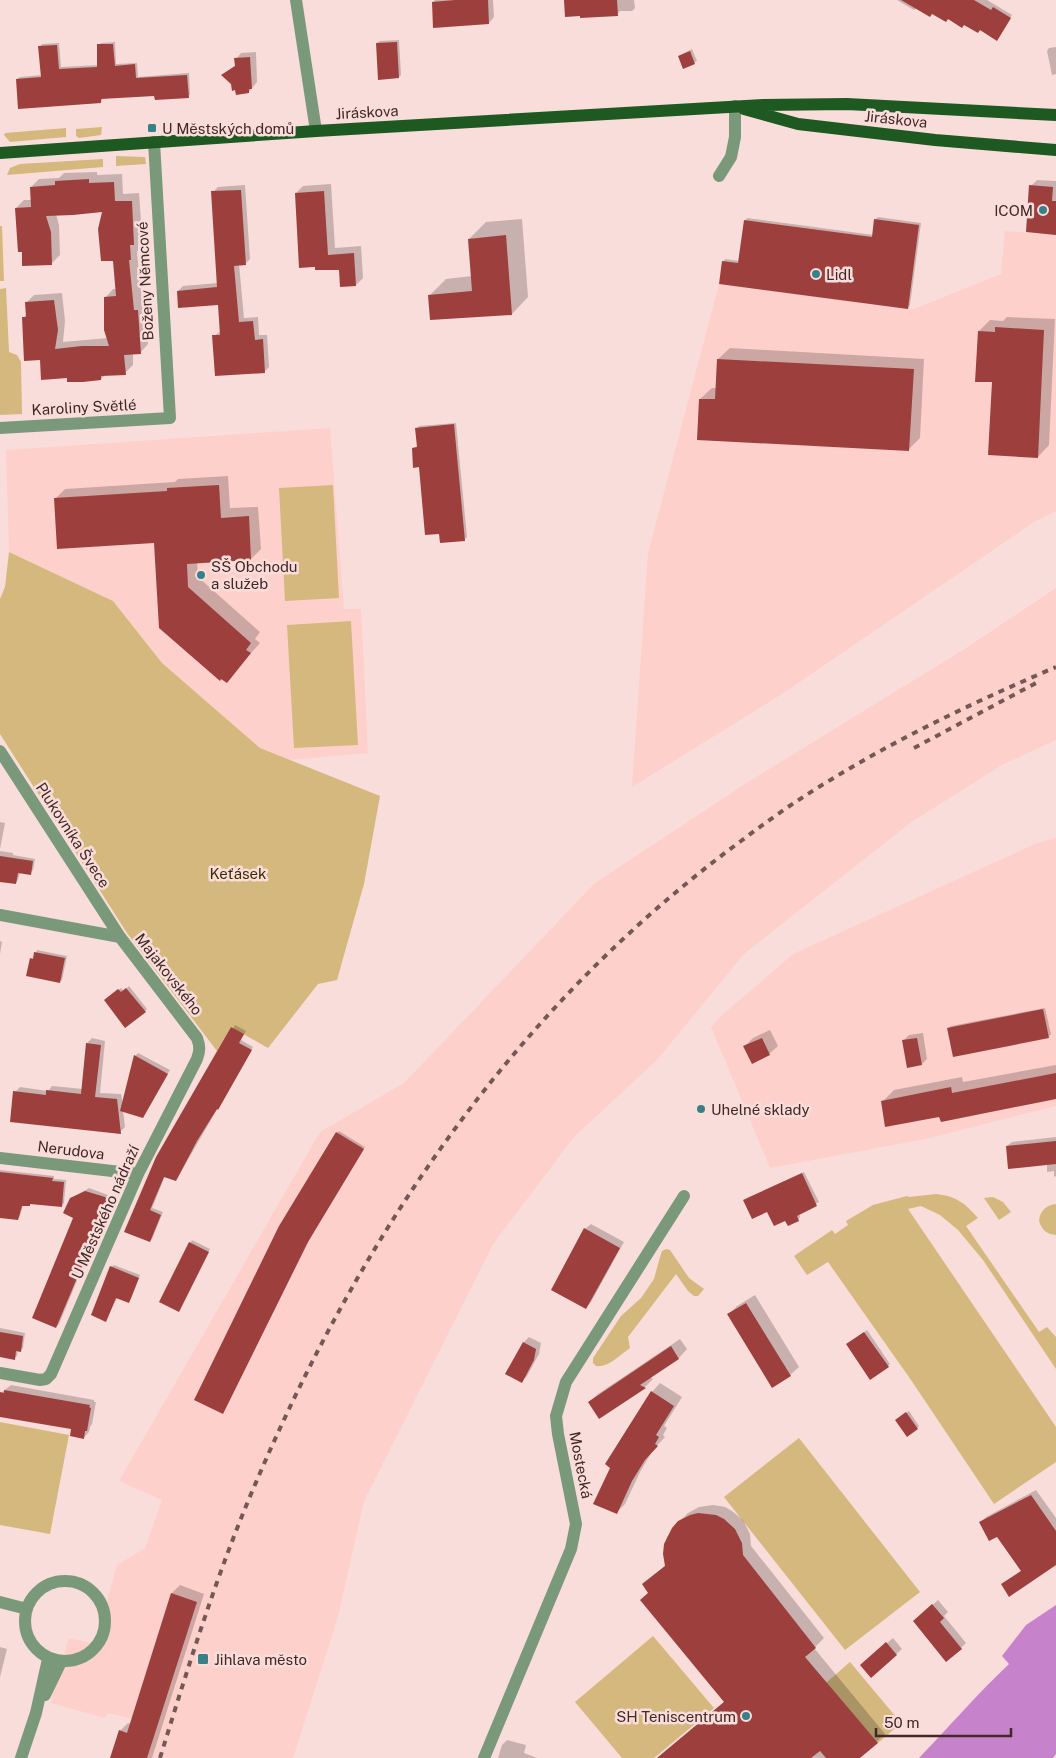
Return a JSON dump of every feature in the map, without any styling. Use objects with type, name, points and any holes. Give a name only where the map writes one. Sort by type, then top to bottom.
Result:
[{"type":"main road","name":"Jiráskova","points":[[0,153],[316,131],[735,106],[847,104],[1056,115]]},
{"type":"main road","name":"Jiráskova","points":[[735,106],[798,124],[935,140],[1056,150]]},
{"type":"street","points":[[296,0],[316,131]]},
{"type":"street","points":[[719,176],[733,151],[736,137],[735,106]]},
{"type":"street","name":"Boženy Němcové","points":[[154,142],[170,418]]},
{"type":"street","name":"Karoliny Světlé","points":[[0,428],[170,418]]},
{"type":"street","name":"Plukovníka Švece","points":[[0,751],[120,937]]},
{"type":"street","name":"Majakovského","points":[[0,915],[120,937],[198,1038],[200,1053],[197,1059]]},
{"type":"street","name":"U Městského nádraží","points":[[0,1373],[40,1380],[46,1379],[51,1374],[138,1174],[197,1059]]},
{"type":"street","name":"Nerudova","points":[[0,1158],[138,1174]]},
{"type":"street","name":"Mostecká","points":[[484,1758],[571,1549],[576,1524],[556,1416],[566,1382],[684,1196]]},
{"type":"street","points":[[62,1581],[75,1582],[87,1587],[97,1596],[103,1608],[106,1622],[103,1635],[97,1646],[87,1656],[75,1661],[61,1662],[48,1659],[37,1651],[29,1641],[25,1628],[27,1609],[29,1602],[37,1591],[49,1584],[62,1581]]},
{"type":"street","points":[[0,1602],[27,1609]]},
{"type":"street","points":[[21,1758],[36,1713],[48,1659]]},
{"type":"street","points":[[36,1713],[61,1662]]},
{"type":"shaded area","points":[[1005,231],[1056,235],[1056,511],[1034,522],[782,694],[632,787],[648,553],[719,284],[914,309],[1001,274]]},
{"type":"shaded area","name":"SŠ Obchodu a služeb","points":[[330,428],[344,609],[361,609],[368,753],[290,760],[260,748],[162,663],[113,601],[9,552],[6,450]]},
{"type":"shaded area","points":[[1056,588],[1056,740],[1002,765],[910,823],[744,954],[657,1060],[574,1137],[493,1244],[364,1501],[338,1617],[293,1758],[131,1758],[140,1721],[108,1713],[105,1718],[51,1703],[69,1638],[95,1644],[117,1565],[145,1548],[162,1500],[119,1481],[320,1132],[404,1083],[595,883],[748,782],[963,650]]},
{"type":"shaded area","points":[[1056,838],[1056,1106],[925,1139],[770,1168],[711,1027],[722,1015],[793,954],[1037,843]]},
{"type":"shaded area","points":[[1056,1605],[1056,1754],[1053,1758],[919,1758],[1009,1664],[1002,1656],[1026,1625]]},
{"type":"green space","points":[[102,127],[101,135],[79,138],[76,136],[76,129]]},
{"type":"green space","points":[[66,128],[66,137],[10,142],[4,135],[5,133]]},
{"type":"green space","points":[[116,156],[145,157],[146,164],[116,166]]},
{"type":"green space","points":[[103,159],[103,167],[7,175],[10,168],[20,164]]},
{"type":"green space","points":[[0,226],[2,226],[4,281],[0,281]]},
{"type":"green space","points":[[6,288],[9,352],[17,355],[21,362],[22,414],[0,415],[0,289]]},
{"type":"green space","points":[[333,485],[339,598],[285,601],[279,488]]},
{"type":"green space","name":"Keťásek","points":[[9,552],[113,601],[162,663],[260,748],[380,796],[364,884],[337,980],[318,984],[268,1048],[231,1027],[217,1051],[127,933],[0,734],[0,599],[5,587]]},
{"type":"green space","points":[[351,621],[358,745],[294,748],[287,625]]},
{"type":"green space","points":[[936,1194],[949,1196],[960,1201],[978,1218],[966,1226],[1039,1332],[1047,1327],[1056,1337],[1056,1369],[983,1260],[958,1230],[940,1215],[921,1206],[908,1209],[1056,1427],[1056,1462],[994,1504],[911,1380],[828,1262],[807,1275],[794,1256],[832,1230],[835,1234],[848,1225],[846,1221],[873,1205],[907,1196]]},
{"type":"green space","points":[[993,1197],[1003,1202],[1011,1212],[999,1220],[984,1198]]},
{"type":"green space","points":[[1056,1204],[1056,1235],[1045,1231],[1039,1221],[1044,1209]]},
{"type":"green space","points":[[670,1250],[689,1278],[704,1289],[698,1296],[694,1296],[676,1274],[628,1337],[630,1348],[609,1363],[596,1366],[593,1363],[593,1358],[621,1316],[641,1298],[654,1279],[662,1251]]},
{"type":"green space","points":[[0,1422],[69,1435],[50,1534],[0,1525]]},
{"type":"green space","points":[[799,1438],[920,1592],[845,1650],[724,1497]]},
{"type":"green space","points":[[653,1636],[714,1708],[654,1758],[622,1758],[575,1702]]},
{"type":"green space","points":[[850,1662],[901,1723],[878,1743],[826,1683]]},
{"type":"building","points":[[488,0],[489,24],[433,28],[432,2]]},
{"type":"building","points":[[564,0],[617,0],[618,16],[565,17]]},
{"type":"building","points":[[901,0],[974,0],[991,10],[993,7],[1011,18],[997,41],[980,30],[978,33],[964,25],[962,28],[948,19],[946,22],[932,14],[930,17]]},
{"type":"building","points":[[397,42],[399,78],[378,80],[376,43]]},
{"type":"building","points":[[97,44],[113,44],[115,66],[135,64],[136,78],[187,75],[189,98],[155,100],[154,96],[101,99],[101,103],[18,109],[16,79],[41,77],[38,46],[57,45],[59,69],[97,67]]},
{"type":"building","points":[[690,51],[695,64],[683,69],[678,56]]},
{"type":"building","points":[[250,57],[252,89],[249,89],[249,93],[236,95],[235,90],[232,91],[231,84],[221,75],[235,66],[234,58]]},
{"type":"building","points":[[89,179],[89,183],[114,182],[115,201],[132,201],[134,245],[130,245],[131,260],[129,260],[134,310],[138,310],[141,354],[124,355],[126,375],[101,376],[101,380],[83,382],[67,382],[67,378],[41,380],[40,360],[24,361],[22,317],[26,317],[25,302],[54,300],[58,330],[55,349],[109,346],[104,330],[104,297],[116,296],[113,261],[101,261],[98,229],[102,212],[46,216],[51,232],[52,265],[22,266],[22,252],[18,252],[15,208],[31,207],[30,187],[55,185],[55,181]]},
{"type":"building","points":[[1029,185],[1053,187],[1052,201],[1056,201],[1056,235],[1026,232]]},
{"type":"building","points":[[241,190],[246,265],[234,266],[239,322],[253,321],[255,340],[263,339],[265,373],[215,376],[212,335],[220,335],[218,305],[178,308],[177,291],[217,287],[211,191]]},
{"type":"building","points":[[324,191],[328,255],[354,253],[356,286],[340,287],[339,270],[315,270],[315,267],[299,268],[295,193]]},
{"type":"building","name":"Lidl","points":[[874,219],[919,225],[908,309],[719,284],[722,261],[738,263],[744,220],[872,237]]},
{"type":"building","points":[[506,235],[512,315],[430,320],[428,295],[472,291],[468,239]]},
{"type":"building","points":[[995,327],[1044,330],[1038,458],[988,455],[992,382],[975,382],[978,331],[995,332]]},
{"type":"building","points":[[717,359],[914,369],[909,451],[697,440],[699,399],[715,399]]},
{"type":"building","points":[[454,424],[465,541],[440,543],[439,534],[425,535],[419,467],[413,468],[412,448],[417,447],[415,428]]},
{"type":"building","points":[[219,485],[221,518],[249,516],[251,560],[187,564],[188,587],[251,643],[246,650],[251,653],[227,683],[221,679],[220,681],[159,628],[154,543],[57,549],[54,498],[167,491],[167,488]]},
{"type":"building","points":[[0,856],[33,861],[31,875],[18,873],[16,884],[0,882]]},
{"type":"building","points":[[34,952],[65,958],[60,983],[26,976],[30,958],[33,959]]},
{"type":"building","points":[[126,988],[146,1012],[125,1028],[104,1000],[118,989],[121,992]]},
{"type":"building","points":[[1043,1009],[1049,1038],[953,1057],[947,1028]]},
{"type":"building","points":[[231,1027],[244,1034],[239,1043],[252,1050],[218,1110],[197,1141],[176,1181],[164,1177],[150,1210],[161,1215],[150,1242],[124,1232],[156,1157]]},
{"type":"building","points":[[762,1038],[770,1055],[752,1064],[743,1046]]},
{"type":"building","points":[[917,1038],[922,1065],[907,1068],[902,1040]]},
{"type":"building","points":[[86,1043],[101,1045],[95,1097],[117,1099],[121,1134],[10,1122],[13,1091],[46,1095],[46,1090],[81,1094]]},
{"type":"building","points":[[134,1055],[168,1074],[143,1118],[120,1111]]},
{"type":"building","points":[[1056,1073],[1056,1099],[941,1122],[939,1117],[885,1127],[881,1101],[951,1087],[952,1093]]},
{"type":"building","points":[[336,1132],[364,1149],[308,1242],[223,1414],[194,1400],[279,1226]]},
{"type":"building","points":[[1056,1141],[1056,1164],[1008,1169],[1006,1146]]},
{"type":"building","points":[[0,1172],[53,1178],[52,1181],[64,1182],[62,1207],[30,1204],[30,1206],[22,1206],[18,1220],[0,1218]]},
{"type":"building","points":[[802,1173],[817,1206],[797,1216],[799,1221],[788,1226],[785,1221],[774,1226],[767,1212],[752,1219],[743,1200]]},
{"type":"building","points":[[85,1191],[105,1197],[109,1202],[56,1328],[32,1318],[73,1218],[63,1213],[70,1198]]},
{"type":"building","points":[[584,1228],[620,1248],[586,1309],[551,1290]]},
{"type":"building","points":[[189,1242],[209,1252],[179,1312],[159,1302]]},
{"type":"building","points":[[110,1266],[139,1278],[129,1303],[116,1298],[106,1322],[91,1315]]},
{"type":"building","points":[[746,1303],[791,1376],[772,1388],[727,1314]]},
{"type":"building","points":[[0,1332],[23,1336],[21,1352],[16,1351],[15,1360],[0,1357]]},
{"type":"building","points":[[864,1332],[889,1367],[870,1380],[846,1344]]},
{"type":"building","points":[[523,1342],[536,1349],[534,1360],[522,1383],[505,1374]]},
{"type":"building","points":[[671,1346],[679,1359],[640,1385],[646,1388],[599,1419],[588,1402]]},
{"type":"building","points":[[4,1390],[90,1405],[87,1431],[85,1431],[84,1439],[70,1436],[71,1429],[0,1417],[0,1392],[4,1393]]},
{"type":"building","points":[[651,1391],[674,1406],[656,1435],[659,1437],[655,1444],[658,1446],[645,1460],[632,1481],[617,1514],[593,1504],[610,1468],[605,1464]]},
{"type":"building","points":[[906,1412],[918,1429],[907,1437],[895,1420]]},
{"type":"building","points":[[1031,1495],[1056,1531],[1056,1565],[1009,1597],[1001,1584],[1021,1571],[997,1537],[989,1541],[979,1522]]},
{"type":"building","points":[[698,1513],[716,1515],[724,1519],[735,1529],[742,1543],[743,1555],[816,1648],[805,1657],[878,1743],[860,1758],[826,1758],[820,1751],[811,1758],[657,1758],[724,1702],[640,1600],[648,1593],[642,1584],[665,1566],[664,1544],[672,1528],[678,1521]]},
{"type":"building","points":[[171,1593],[197,1602],[147,1758],[110,1758],[119,1730],[127,1733]]},
{"type":"building","points":[[932,1604],[944,1618],[940,1622],[962,1649],[946,1662],[913,1621]]},
{"type":"building","points":[[886,1642],[897,1655],[871,1678],[860,1665]]},
{"type":"railway","points":[[160,1758],[193,1652],[229,1548],[257,1480],[300,1387],[347,1297],[399,1210],[456,1128],[518,1049],[586,975],[661,905],[774,817],[820,786],[914,733],[970,705],[1056,667]]},
{"type":"railway","points":[[914,748],[1036,683]]},
{"type":"place","name":"U Městských domů","points":[[152,128]]},
{"type":"place","name":"ICOM","points":[[1043,210]]},
{"type":"place","name":"Lidl","points":[[816,274]]},
{"type":"place","name":"SŠ Obchodu a služeb","points":[[201,575]]},
{"type":"place","name":"Uhelné sklady","points":[[701,1109]]},
{"type":"place","name":"Jihlava město","points":[[203,1659]]},
{"type":"place","name":"SH Teniscentrum","points":[[746,1716]]}]
